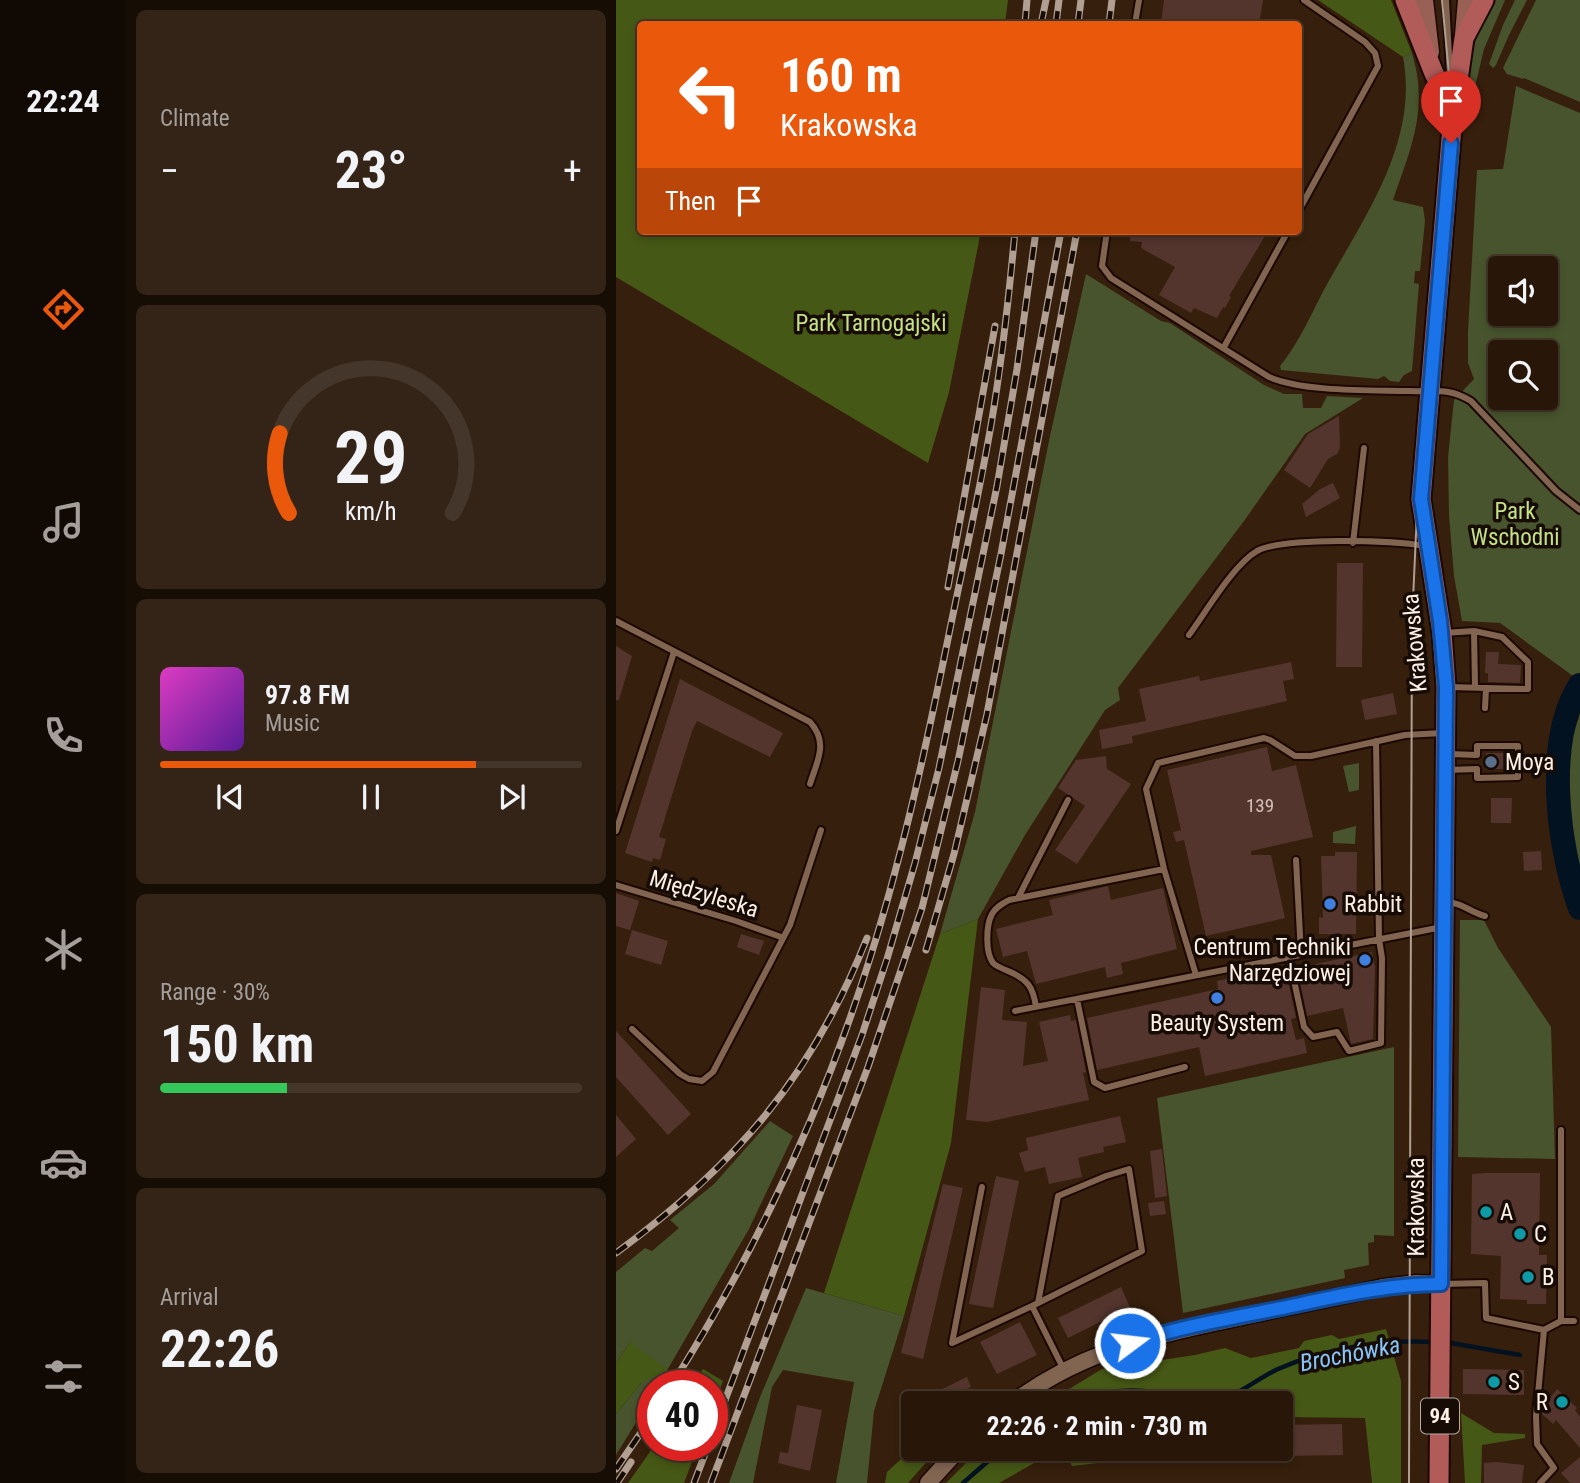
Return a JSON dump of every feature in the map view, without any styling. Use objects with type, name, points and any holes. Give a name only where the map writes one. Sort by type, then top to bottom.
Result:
[{"type":"main road","name":"94","points":[[1405,0],[1453,115]]},
{"type":"main road","points":[[1424,0],[1433,71]]},
{"type":"main road","name":"Krakowska","points":[[1441,1284],[1446,687],[1442,633],[1421,499],[1453,115],[1467,0]]},
{"type":"main road","name":"94","points":[[1464,38],[1484,0]]},
{"type":"main road","name":"94","points":[[1439,1483],[1441,1284]]},
{"type":"street","points":[[1031,1391],[1064,1370],[1097,1354],[1144,1338],[1383,1287],[1417,1283],[1441,1284]]},
{"type":"street","points":[[928,1483],[948,1461]]},
{"type":"lane","points":[[1136,21],[1139,0]]},
{"type":"lane","points":[[1302,205],[1378,66],[1375,53],[1365,42],[1304,0]]},
{"type":"lane","points":[[1446,0],[1453,115]]},
{"type":"lane","points":[[1106,235],[1102,267],[1111,278],[1224,347],[1239,359],[1278,381],[1320,387],[1458,393],[1471,401],[1556,491],[1580,510]]},
{"type":"lane","points":[[1224,347],[1286,235]]},
{"type":"lane","points":[[1353,543],[1364,448]]},
{"type":"lane","points":[[1189,635],[1230,578],[1257,552],[1281,543],[1429,547]]},
{"type":"lane","points":[[616,621],[810,722],[821,743],[810,784]]},
{"type":"lane","points":[[1442,633],[1474,631],[1502,637],[1528,662],[1528,690],[1446,687]]},
{"type":"lane","points":[[1474,631],[1475,686]]},
{"type":"lane","points":[[616,831],[674,652]]},
{"type":"lane","points":[[1485,708],[1486,689]]},
{"type":"lane","points":[[1196,975],[1164,869],[1146,789],[1158,763],[1264,738],[1295,756],[1311,756],[1405,735],[1445,732]]},
{"type":"lane","points":[[1289,957],[1304,1027],[1313,1037],[1337,1032],[1349,1051],[1381,1043],[1382,958],[1379,939],[1376,741]]},
{"type":"lane","points":[[1477,746],[1518,747],[1517,777],[1477,778],[1477,769],[1477,746]]},
{"type":"lane","points":[[1444,761],[1477,755]]},
{"type":"lane","points":[[1444,761],[1477,769]]},
{"type":"lane","points":[[1018,898],[1068,800]]},
{"type":"lane","points":[[632,1029],[680,1074],[695,1081],[705,1079],[719,1063],[781,937],[790,925],[821,830]]},
{"type":"lane","points":[[1296,860],[1301,954]]},
{"type":"lane","points":[[1036,1007],[1029,982],[993,963],[989,953],[988,927],[991,915],[998,906],[1009,900],[1164,869]]},
{"type":"lane","name":"Międzyleska","points":[[616,885],[781,937]]},
{"type":"lane","points":[[1444,902],[1461,903],[1472,913],[1486,916]]},
{"type":"lane","points":[[1015,1011],[1444,927]]},
{"type":"lane","points":[[1077,999],[1094,1082],[1105,1088],[1185,1067]]},
{"type":"lane","points":[[1561,1130],[1561,1321]]},
{"type":"lane","points":[[982,1187],[952,1343],[1035,1305],[1142,1251],[1129,1169],[1058,1196],[1035,1305],[1064,1370]]},
{"type":"lane","points":[[1441,1284],[1485,1283],[1486,1318],[1544,1330],[1561,1321],[1574,1321]]},
{"type":"lane","points":[[1540,1483],[1554,1468],[1537,1444],[1536,1416],[1544,1330]]},
{"type":"green space","name":"Park Tarnogajski","points":[[616,0],[1008,0],[1005,21],[637,21],[637,235],[980,235],[949,392],[928,463],[616,277]]},
{"type":"green space","points":[[1318,0],[1391,0],[1412,53],[1403,57]]},
{"type":"green space","points":[[1491,0],[1505,0],[1484,49],[1465,129],[1469,71],[1474,45]]},
{"type":"green space","points":[[1515,0],[1527,0],[1493,68],[1489,64]]},
{"type":"green space","points":[[1536,0],[1580,0],[1580,102],[1524,78],[1507,74],[1503,68]]},
{"type":"green space","points":[[1412,53],[1419,92],[1416,128],[1393,200],[1423,207],[1425,221],[1420,271],[1415,271],[1414,283],[1419,284],[1412,371],[1404,375],[1399,382],[1390,381],[1384,376],[1378,379],[1281,370],[1280,366],[1299,337],[1385,177],[1403,118],[1406,88],[1403,57]]},
{"type":"green space","name":"Park Wschodni","points":[[1516,86],[1580,113],[1580,681],[1500,623],[1462,621],[1454,576],[1448,457],[1454,400],[1474,379],[1468,363],[1468,331],[1477,170],[1503,169]]},
{"type":"green space","points":[[1086,274],[1161,321],[1170,323],[1264,385],[1284,394],[1302,394],[1303,408],[1321,408],[1327,396],[1363,398],[1305,434],[1244,521],[1118,688],[1120,700],[1105,710],[1025,835],[978,919],[940,934],[975,812],[1050,436]]},
{"type":"green space","points":[[1580,714],[1580,872],[1569,814],[1566,767],[1568,751]]},
{"type":"green space","points":[[1359,763],[1359,790],[1349,792],[1343,766]]},
{"type":"green space","points":[[1356,826],[1355,844],[1333,843],[1333,832]]},
{"type":"green space","points":[[978,919],[951,1143],[904,1316],[824,1293],[940,934]]},
{"type":"green space","points":[[1460,920],[1484,920],[1498,948],[1551,1027],[1555,1159],[1458,1157]]},
{"type":"green space","points":[[1394,1047],[1394,1236],[1374,1235],[1374,1242],[1368,1243],[1369,1265],[1344,1270],[1345,1278],[1183,1313],[1157,1098]]},
{"type":"green space","points":[[770,1121],[793,1136],[749,1229],[667,1370],[638,1370],[630,1342],[616,1363],[616,1272],[645,1248],[652,1251],[679,1228],[670,1220],[714,1184]]},
{"type":"green space","points":[[806,1288],[904,1316],[874,1411],[867,1483],[836,1483],[854,1382],[783,1370],[772,1387],[753,1483],[729,1483],[760,1397]]},
{"type":"green space","points":[[1386,1329],[1401,1381],[1401,1483],[1372,1483],[1365,1418],[1293,1417],[1293,1391],[1066,1391],[1102,1369],[1225,1348],[1251,1358],[1299,1348],[1304,1341],[1332,1335],[1339,1339]]},
{"type":"green space","points":[[630,1342],[667,1369],[637,1370],[637,1388],[616,1414],[616,1363]]},
{"type":"green space","points":[[637,1388],[637,1421],[616,1455],[616,1414]]},
{"type":"green space","points":[[1461,1413],[1494,1433],[1525,1434],[1525,1438],[1482,1445],[1481,1483],[1465,1483]]},
{"type":"green space","points":[[901,1459],[927,1461],[908,1483],[885,1483],[887,1472]]},
{"type":"green space","points":[[643,1461],[692,1461],[684,1483],[628,1483]]},
{"type":"green space","points":[[968,1461],[1036,1461],[999,1483],[946,1483]]},
{"type":"green space","points":[[1069,1461],[1099,1461],[1098,1463],[1072,1466]]},
{"type":"building","points":[[1164,0],[1263,0],[1260,21],[1161,21]]},
{"type":"building","points":[[1131,235],[1266,235],[1217,318],[1194,308],[1191,313],[1159,295],[1175,267],[1141,248],[1142,242],[1130,241]]},
{"type":"building","points":[[1339,416],[1340,448],[1337,454],[1328,459],[1310,488],[1284,470],[1308,434]]},
{"type":"building","points":[[1333,483],[1340,498],[1306,517],[1302,504],[1320,489]]},
{"type":"building","points":[[1337,563],[1363,563],[1362,667],[1336,667]]},
{"type":"building","points":[[616,646],[632,656],[619,700],[616,700]]},
{"type":"building","points":[[1486,652],[1499,652],[1498,664],[1521,665],[1520,683],[1488,682],[1488,673],[1485,673]]},
{"type":"building","points":[[1291,662],[1294,679],[1283,681],[1287,701],[1132,736],[1133,743],[1102,749],[1099,730],[1146,721],[1139,689],[1199,676],[1200,681]]},
{"type":"building","points":[[680,679],[783,733],[770,757],[697,721],[659,837],[666,839],[660,860],[653,858],[652,862],[625,853]]},
{"type":"building","points":[[1393,693],[1397,714],[1365,720],[1361,700]]},
{"type":"building","points":[[1267,747],[1272,771],[1296,765],[1313,837],[1251,851],[1251,855],[1271,855],[1285,918],[1206,936],[1184,840],[1176,842],[1173,832],[1181,830],[1167,770]]},
{"type":"building","points":[[1486,753],[1512,753],[1512,769],[1486,769]]},
{"type":"building","points":[[1106,756],[1107,769],[1131,784],[1077,864],[1055,850],[1085,806],[1058,788],[1076,760]]},
{"type":"building","points":[[1491,798],[1512,798],[1511,823],[1491,823]]},
{"type":"building","points":[[1541,851],[1542,870],[1524,871],[1523,852]]},
{"type":"building","points":[[1335,852],[1357,852],[1356,934],[1319,934],[1319,917],[1323,918],[1321,856],[1335,856]]},
{"type":"building","points":[[1108,886],[1111,900],[1163,888],[1177,949],[1121,963],[1123,974],[1107,978],[1105,967],[1036,984],[1027,951],[1003,957],[996,929],[1053,915],[1049,900]]},
{"type":"building","points":[[616,893],[639,901],[630,930],[616,926]]},
{"type":"building","points":[[632,930],[668,941],[661,965],[625,954]]},
{"type":"building","points":[[741,934],[764,941],[759,955],[737,947]]},
{"type":"building","points":[[1372,952],[1375,967],[1373,1039],[1351,1044],[1343,1008],[1307,1016],[1297,968]]},
{"type":"building","points":[[1286,971],[1296,1018],[1291,1019],[1296,1040],[1304,1038],[1307,1053],[1205,1076],[1199,1047],[1097,1070],[1087,1018],[1218,989],[1217,981],[1248,974],[1249,978]]},
{"type":"building","points":[[981,987],[1005,990],[1002,1020],[1027,1022],[1023,1066],[1048,1061],[1039,1022],[1070,1015],[1071,1021],[1076,1020],[1089,1100],[987,1122],[966,1120]]},
{"type":"building","points":[[616,1031],[691,1114],[668,1135],[616,1077]]},
{"type":"building","points":[[616,1115],[636,1139],[616,1157]]},
{"type":"building","points":[[1120,1116],[1126,1142],[1103,1147],[1104,1152],[1078,1158],[1082,1177],[1049,1184],[1045,1167],[1025,1172],[1019,1153],[1028,1150],[1026,1138]]},
{"type":"building","points":[[1162,1149],[1167,1196],[1155,1198],[1150,1151]]},
{"type":"building","points":[[1540,1173],[1539,1255],[1547,1255],[1546,1304],[1500,1299],[1501,1256],[1471,1254],[1472,1174]]},
{"type":"building","points":[[996,1176],[1019,1181],[993,1308],[969,1304]]},
{"type":"building","points":[[943,1184],[963,1188],[923,1359],[901,1353]]},
{"type":"building","points":[[1164,1201],[1166,1214],[1150,1216],[1148,1203]]},
{"type":"building","points":[[1121,1287],[1132,1312],[1120,1317],[1118,1313],[1068,1338],[1058,1318]]},
{"type":"building","points":[[1020,1322],[1037,1355],[997,1374],[980,1342]]},
{"type":"building","name":"S","points":[[1463,1369],[1524,1370],[1524,1395],[1463,1394]]},
{"type":"building","points":[[967,1377],[971,1387],[962,1391],[938,1391]]},
{"type":"building","points":[[1557,1389],[1577,1408],[1575,1410],[1580,1417],[1580,1448],[1556,1420],[1553,1424],[1542,1414],[1543,1407]]},
{"type":"building","points":[[797,1405],[822,1410],[810,1471],[778,1463],[780,1452],[788,1453]]},
{"type":"building","points":[[1342,1424],[1343,1455],[1293,1456],[1293,1425]]},
{"type":"building","points":[[1580,1457],[1580,1483],[1570,1483],[1561,1473]]},
{"type":"building","points":[[1484,1463],[1524,1465],[1522,1483],[1484,1483]]},
{"type":"waterway","points":[[1580,685],[1569,708],[1558,764],[1561,826],[1572,883],[1580,908]]},
{"type":"waterway","name":"Brochówka","points":[[1240,1391],[1278,1369],[1335,1350],[1396,1342],[1436,1342]]},
{"type":"waterway","name":"Brochówka","points":[[1445,1342],[1520,1355]]},
{"type":"waterway","name":"Brochówka","points":[[1120,1391],[1142,1391]]},
{"type":"waterway","name":"Brochówka","points":[[963,1483],[988,1461]]},
{"type":"tram line","points":[[1409,1483],[1412,622],[1417,512],[1450,127],[1450,85],[1442,0]]},
{"type":"railway","points":[[1025,21],[1027,0]]},
{"type":"railway","points":[[1042,21],[1046,0]]},
{"type":"railway","points":[[1056,21],[1059,0]]},
{"type":"railway","points":[[1078,21],[1081,0]]},
{"type":"railway","points":[[1109,21],[1112,0]]},
{"type":"railway","points":[[681,1370],[732,1283],[785,1177],[832,1067],[883,915],[923,755],[981,477],[999,377],[1015,235]]},
{"type":"railway","points":[[728,1392],[862,1035],[915,863],[939,768],[997,486],[1035,235]]},
{"type":"railway","points":[[711,1483],[868,1067],[922,908],[958,761],[1001,554],[1060,235]]},
{"type":"railway","points":[[926,950],[954,854],[987,714],[1076,235]]},
{"type":"railway","points":[[948,587],[995,326]]},
{"type":"railway","points":[[616,1253],[698,1187],[766,1115],[821,1034],[867,938]]},
{"type":"railway","points":[[616,1469],[637,1438]]},
{"type":"railway","points":[[694,1483],[702,1461]]},
{"type":"railway","points":[[617,1483],[631,1462]]},
{"type":"place","name":"Moya","points":[[1491,762]]},
{"type":"place","name":"Rabbit","points":[[1330,904]]},
{"type":"place","name":"Centrum Techniki Narzędziowej","points":[[1365,960]]},
{"type":"place","name":"Beauty System","points":[[1217,998]]},
{"type":"place","name":"A","points":[[1486,1212]]},
{"type":"place","name":"C","points":[[1520,1234]]},
{"type":"place","name":"B","points":[[1528,1277]]},
{"type":"place","name":"S","points":[[1494,1382]]},
{"type":"place","name":"R","points":[[1562,1402]]},
{"type":"route","points":[[1130,1343],[1383,1287],[1417,1283],[1441,1284],[1446,687],[1440,621],[1421,499],[1451,143]]}]
